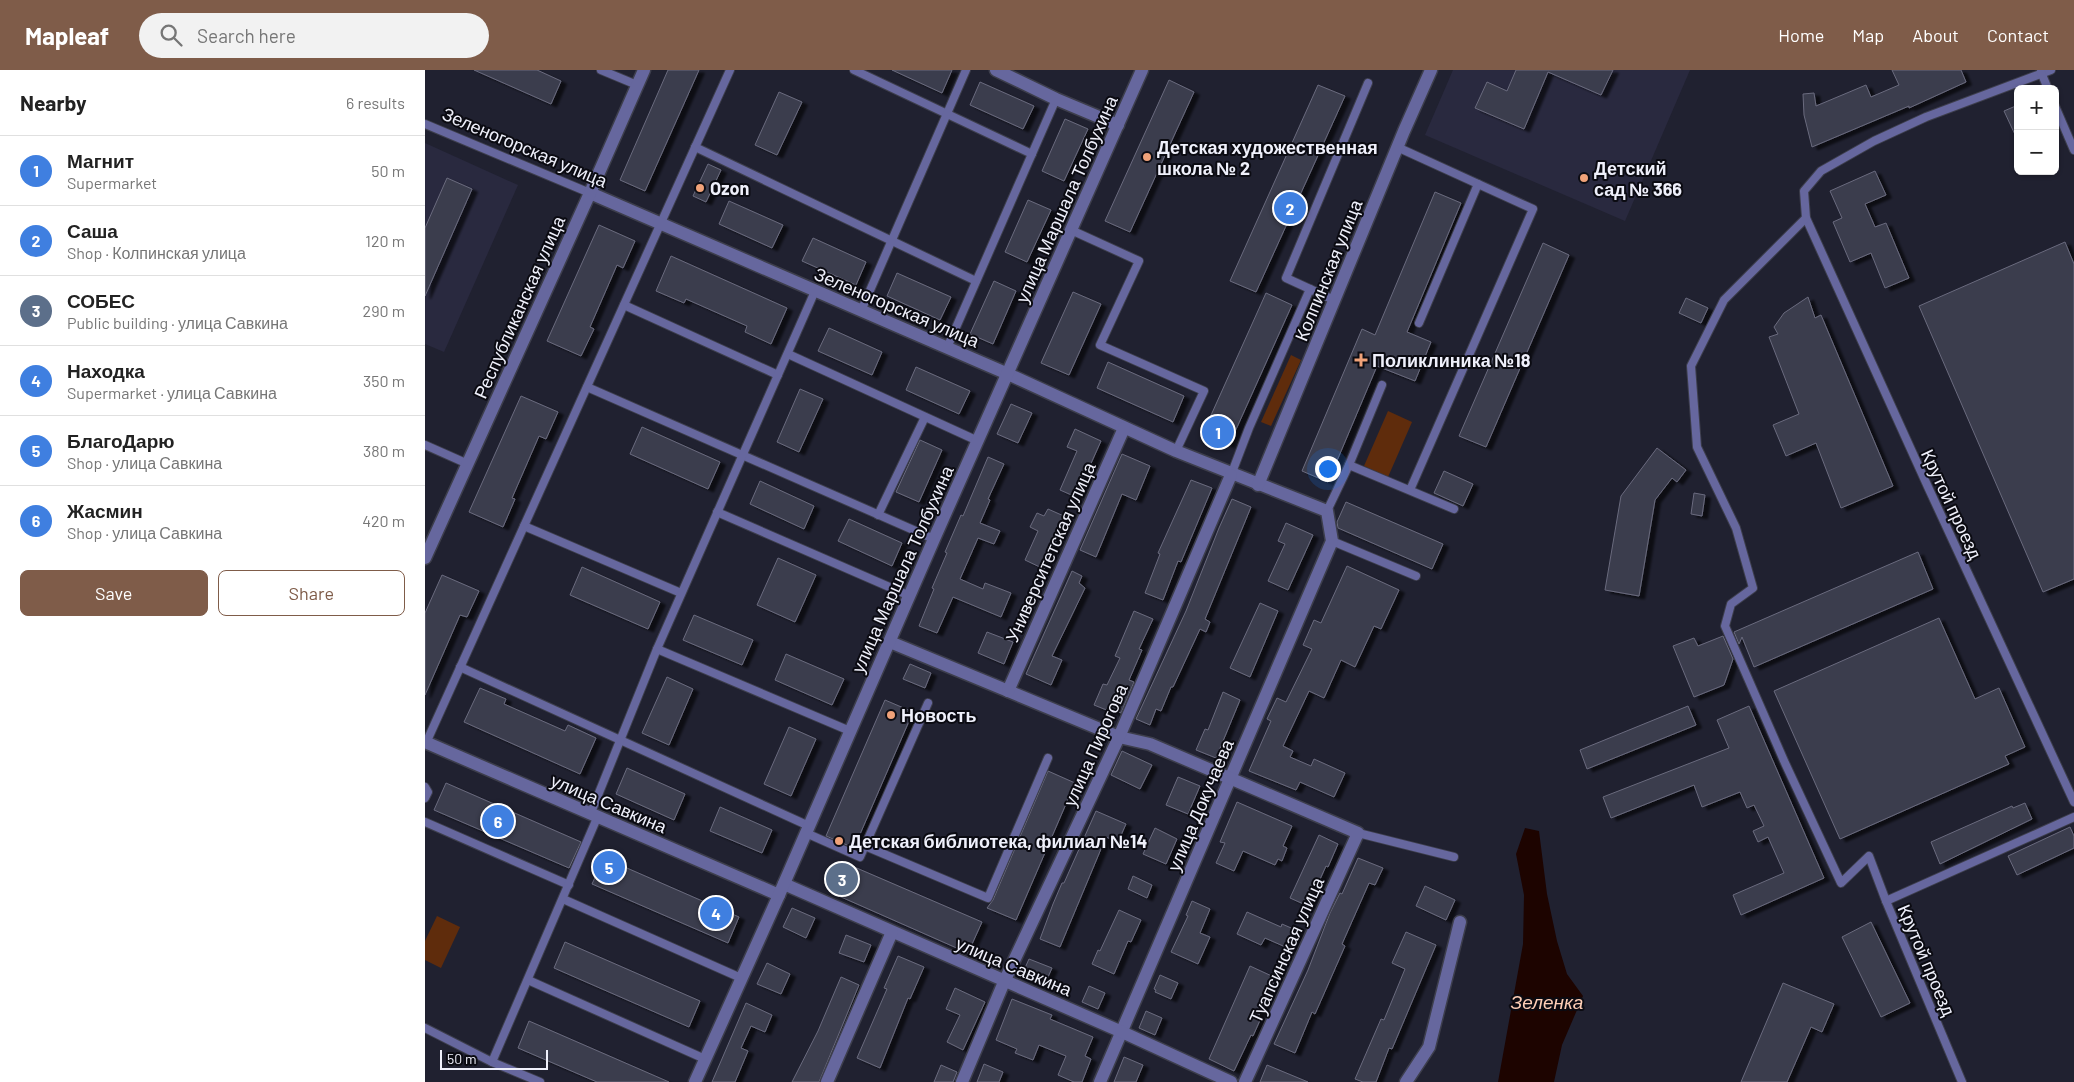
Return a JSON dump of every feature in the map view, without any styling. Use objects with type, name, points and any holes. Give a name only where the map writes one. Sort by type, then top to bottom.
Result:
[{"type":"street","name":"Республиканская улица","points":[[425,558],[429,541],[468,464],[644,70]]},
{"type":"street","points":[[996,70],[1056,99],[1118,125]]},
{"type":"street","name":"улица Маршала Толбухина","points":[[695,1082],[1142,70]]},
{"type":"street","name":"Колпинская улица","points":[[1258,485],[1397,147],[1431,70]]},
{"type":"street","name":"Зеленогорская улица","points":[[590,193],[1008,374],[1176,451],[1327,512]]},
{"type":"street","name":"Университетская улица","points":[[1008,690],[1124,428]]},
{"type":"street","name":"улица Пирогова","points":[[962,1082],[1004,982],[1119,737],[1231,474]]},
{"type":"street","points":[[1327,512],[1332,541]]},
{"type":"street","name":"улица Докучаева","points":[[1100,1082],[1332,541]]},
{"type":"street","points":[[890,642],[1119,737],[1150,744],[1358,833]]},
{"type":"street","name":"улица Савкина","points":[[426,742],[593,816],[892,932],[1122,1032],[1231,1082]]},
{"type":"street","name":"Туапсинская улица","points":[[1245,1082],[1358,833]]},
{"type":"street","points":[[1405,1082],[1429,1047],[1460,922]]},
{"type":"street","points":[[827,1082],[892,932]]},
{"type":"lane","points":[[601,70],[637,85]]},
{"type":"lane","points":[[426,742],[730,70]]},
{"type":"lane","points":[[854,70],[1032,154]]},
{"type":"lane","points":[[861,311],[966,70]]},
{"type":"lane","name":"Крутой проезд","points":[[2051,70],[2041,72],[1926,117],[1874,142],[1821,171],[1804,191],[1806,218],[1923,478],[2074,802]]},
{"type":"lane","points":[[2041,72],[2046,85]]},
{"type":"lane","points":[[1334,300],[1286,278],[1368,83]]},
{"type":"lane","points":[[947,348],[1056,99]]},
{"type":"lane","points":[[2059,115],[2074,150]]},
{"type":"lane","name":"Зеленогорская улица","points":[[425,124],[590,193]]},
{"type":"lane","points":[[1397,147],[1533,209],[1410,490]]},
{"type":"lane","points":[[695,148],[976,281]]},
{"type":"lane","points":[[1419,323],[1478,184]]},
{"type":"lane","points":[[1806,218],[1724,300],[1691,366],[1697,447],[1736,528],[1753,588],[1731,604],[1725,626],[1789,772],[1841,883],[1869,856],[1886,900]]},
{"type":"lane","points":[[1071,230],[1139,260],[1100,345],[1204,391],[1176,451]]},
{"type":"lane","points":[[1231,474],[1249,428],[1310,289]]},
{"type":"lane","points":[[493,1062],[569,885],[620,741],[657,649],[815,291]]},
{"type":"lane","points":[[623,305],[779,375]]},
{"type":"lane","points":[[787,354],[978,441]]},
{"type":"lane","points":[[1327,512],[1349,465],[1382,385]]},
{"type":"lane","points":[[587,387],[743,457],[934,538]]},
{"type":"lane","points":[[878,515],[925,417]]},
{"type":"lane","points":[[425,445],[468,464]]},
{"type":"lane","points":[[1349,465],[1454,509]]},
{"type":"lane","points":[[717,512],[910,596]]},
{"type":"lane","points":[[524,526],[681,593]]},
{"type":"lane","points":[[1332,541],[1416,576]]},
{"type":"lane","points":[[657,649],[850,731]]},
{"type":"lane","points":[[460,667],[620,741],[860,857],[928,703]]},
{"type":"lane","points":[[865,846],[987,898],[1049,758]]},
{"type":"lane","points":[[425,787],[427,792],[425,798]]},
{"type":"lane","name":"Крутой проезд","points":[[1962,1082],[1886,900],[2074,817]]},
{"type":"lane","points":[[425,822],[569,885]]},
{"type":"lane","points":[[1358,833],[1454,857]]},
{"type":"lane","points":[[563,899],[741,978]]},
{"type":"lane","points":[[528,980],[705,1060]]},
{"type":"lane","points":[[425,1028],[493,1062],[540,1082]]},
{"type":"shaded area","name":"Детский сад № 366","points":[[1453,70],[1690,70],[1625,221],[1425,135]]},
{"type":"shaded area","points":[[425,143],[518,185],[444,352],[425,344]]},
{"type":"shaded area","points":[[1291,355],[1301,360],[1271,426],[1261,422]]},
{"type":"shaded area","points":[[1388,411],[1412,422],[1388,477],[1364,466]]},
{"type":"shaded area","points":[[437,916],[460,927],[441,968],[425,960],[425,941]]},
{"type":"water","name":"Зеленка","points":[[1525,828],[1539,831],[1547,894],[1557,941],[1567,974],[1583,996],[1562,1045],[1554,1082],[1498,1082],[1523,944],[1524,895],[1516,854]]},
{"type":"building","points":[[474,70],[537,70],[561,81],[551,104]]},
{"type":"building","points":[[668,70],[699,70],[645,191],[620,180]]},
{"type":"building","points":[[892,70],[952,70],[942,93]]},
{"type":"building","points":[[1516,70],[1613,70],[1601,95],[1548,72],[1524,129],[1475,108],[1487,82],[1507,91]]},
{"type":"building","points":[[1892,70],[1961,70],[1966,82],[1909,108],[1909,106],[1812,147],[1804,115],[1803,94],[1814,93],[1816,106],[1866,85],[1871,97],[1899,85]]},
{"type":"building","points":[[1169,80],[1194,92],[1130,232],[1105,221]]},
{"type":"building","points":[[980,82],[1034,106],[1023,129],[970,105]]},
{"type":"building","points":[[1318,85],[1345,96],[1256,292],[1230,281]]},
{"type":"building","points":[[779,92],[802,102],[777,155],[755,145]]},
{"type":"building","points":[[2014,107],[2014,132],[2004,111]]},
{"type":"building","points":[[1065,119],[1088,129],[1064,181],[1042,171]]},
{"type":"building","points":[[708,164],[721,170],[706,202],[693,196]]},
{"type":"building","points":[[1875,171],[1886,195],[1865,204],[1875,227],[1886,223],[1909,278],[1885,288],[1871,253],[1850,262],[1833,222],[1842,218],[1830,191]]},
{"type":"building","points":[[447,178],[472,189],[425,296],[425,228]]},
{"type":"building","points":[[1435,192],[1461,203],[1407,332],[1431,342],[1415,381],[1377,366],[1328,482],[1302,471],[1362,329],[1375,335]]},
{"type":"building","points":[[1028,200],[1051,210],[1027,262],[1005,252]]},
{"type":"building","points":[[729,201],[783,225],[772,248],[719,224]]},
{"type":"building","points":[[599,225],[635,241],[623,268],[617,265],[590,327],[594,329],[581,356],[547,341]]},
{"type":"building","points":[[813,238],[866,262],[856,285],[802,261]]},
{"type":"building","points":[[2065,242],[2074,264],[2074,579],[2043,592],[1919,306]]},
{"type":"building","points":[[1543,243],[1569,255],[1486,447],[1459,436]]},
{"type":"building","points":[[671,256],[787,308],[771,344],[745,332],[747,326],[686,299],[684,303],[656,291]]},
{"type":"building","points":[[897,273],[951,297],[940,320],[887,296]]},
{"type":"building","points":[[994,281],[1016,291],[993,344],[970,334]]},
{"type":"building","points":[[1073,292],[1101,304],[1069,375],[1041,363]]},
{"type":"building","points":[[1266,293],[1292,305],[1229,445],[1203,433]]},
{"type":"building","points":[[1808,297],[1815,318],[1821,315],[1893,486],[1841,508],[1816,443],[1786,456],[1773,425],[1799,414],[1769,337],[1778,334],[1774,327],[1784,313]]},
{"type":"building","points":[[1686,298],[1708,308],[1701,323],[1679,313]]},
{"type":"building","points":[[829,328],[882,352],[872,375],[818,351]]},
{"type":"building","points":[[1108,362],[1184,396],[1173,422],[1097,388]]},
{"type":"building","points":[[916,367],[970,391],[959,414],[906,390]]},
{"type":"building","points":[[800,389],[823,399],[799,452],[777,442]]},
{"type":"building","points":[[521,396],[558,412],[546,439],[539,436],[512,498],[515,499],[503,527],[469,512]]},
{"type":"building","points":[[1011,404],[1032,413],[1018,443],[997,434]]},
{"type":"building","points":[[642,427],[720,462],[708,489],[630,454]]},
{"type":"building","points":[[1075,429],[1101,441],[1076,497],[1060,490],[1077,451],[1067,447]]},
{"type":"building","points":[[920,440],[942,450],[919,502],[896,492]]},
{"type":"building","points":[[1657,448],[1686,470],[1677,482],[1672,478],[1655,500],[1639,596],[1605,590],[1621,496]]},
{"type":"building","points":[[1122,454],[1150,466],[1136,500],[1122,494],[1096,557],[1080,550]]},
{"type":"building","points":[[988,457],[1004,464],[988,499],[990,500],[980,523],[1000,531],[994,544],[978,538],[960,579],[983,589],[985,583],[1011,593],[1001,617],[953,597],[937,633],[919,626],[947,553],[945,552],[961,515],[963,516]]},
{"type":"building","points":[[1444,471],[1473,484],[1463,506],[1434,493]]},
{"type":"building","points":[[1191,480],[1212,488],[1181,562],[1178,561],[1163,600],[1145,593],[1160,554],[1158,553]]},
{"type":"building","points":[[760,481],[814,506],[804,529],[750,504]]},
{"type":"building","points":[[1694,493],[1705,495],[1702,516],[1691,514]]},
{"type":"building","points":[[1232,499],[1251,507],[1205,619],[1210,622],[1206,632],[1200,629],[1161,711],[1156,709],[1150,725],[1136,719],[1186,611]]},
{"type":"building","points":[[1346,502],[1443,544],[1432,569],[1338,528],[1337,522]]},
{"type":"building","points":[[1048,509],[1066,517],[1044,569],[1025,560],[1038,531],[1030,527],[1037,513],[1044,516]]},
{"type":"building","points":[[849,519],[902,543],[892,566],[838,541]]},
{"type":"building","points":[[1286,523],[1313,535],[1288,590],[1268,581],[1285,544],[1278,541]]},
{"type":"building","points":[[1918,552],[1933,589],[1754,667],[1742,637],[1739,644],[1734,632]]},
{"type":"building","points":[[778,558],[816,575],[795,622],[757,605]]},
{"type":"building","points":[[1347,566],[1399,590],[1381,629],[1374,626],[1355,667],[1341,660],[1324,698],[1309,691],[1283,746],[1293,751],[1290,757],[1311,766],[1314,759],[1345,773],[1334,797],[1300,782],[1296,790],[1249,771],[1271,721],[1267,719],[1277,698],[1286,702],[1312,649],[1303,645],[1314,620],[1321,623]]},
{"type":"building","points":[[582,567],[660,602],[648,629],[570,595]]},
{"type":"building","points":[[1072,571],[1082,576],[1079,583],[1085,588],[1052,656],[1062,660],[1051,685],[1026,674]]},
{"type":"building","points":[[442,575],[479,591],[467,617],[460,615],[425,695],[425,613]]},
{"type":"building","points":[[1260,603],[1278,611],[1250,677],[1230,668]]},
{"type":"building","points":[[1134,611],[1153,619],[1139,649],[1142,650],[1129,680],[1134,682],[1121,713],[1115,710],[1114,713],[1094,705],[1103,684],[1107,685],[1120,658],[1115,656]]},
{"type":"building","points":[[694,615],[753,640],[742,665],[683,640]]},
{"type":"building","points":[[1939,618],[1975,699],[1999,688],[2025,747],[2005,756],[2009,764],[1840,839],[1774,691]]},
{"type":"building","points":[[987,632],[1013,642],[1004,664],[978,653]]},
{"type":"building","points":[[1723,636],[1733,659],[1724,685],[1694,697],[1673,646],[1694,638],[1698,646]]},
{"type":"building","points":[[786,654],[844,679],[832,705],[775,680]]},
{"type":"building","points":[[910,664],[931,673],[925,688],[903,679]]},
{"type":"building","points":[[667,677],[693,689],[669,745],[642,733]]},
{"type":"building","points":[[480,688],[506,699],[504,704],[565,731],[568,725],[596,738],[580,774],[464,722]]},
{"type":"building","points":[[1223,692],[1240,700],[1216,758],[1196,750],[1205,729],[1208,730]]},
{"type":"building","points":[[885,700],[913,712],[854,848],[826,836]]},
{"type":"building","points":[[1688,706],[1696,725],[1587,769],[1580,750]]},
{"type":"building","points":[[1749,706],[1824,878],[1741,915],[1733,895],[1784,873],[1768,837],[1758,842],[1753,831],[1764,826],[1754,805],[1747,808],[1740,792],[1702,807],[1694,785],[1611,818],[1603,797],[1729,748],[1717,720]]},
{"type":"building","points":[[789,727],[816,739],[791,796],[764,784]]},
{"type":"building","points":[[1122,751],[1152,765],[1140,789],[1111,775]]},
{"type":"building","points":[[627,768],[685,794],[674,820],[616,794]]},
{"type":"building","points":[[1048,771],[1075,783],[1016,920],[987,908],[993,900]]},
{"type":"building","points":[[1178,777],[1200,786],[1188,814],[1166,805]]},
{"type":"building","points":[[446,783],[581,842],[569,868],[434,810]]},
{"type":"building","points":[[1237,802],[1292,826],[1283,846],[1287,848],[1282,861],[1278,859],[1275,865],[1243,851],[1234,871],[1216,863],[1225,843],[1220,842]]},
{"type":"building","points":[[2025,803],[2032,819],[1940,864],[1931,842],[2012,806],[2013,808]]},
{"type":"building","points":[[720,807],[772,830],[762,853],[710,831]]},
{"type":"building","points":[[1096,811],[1126,824],[1118,842],[1106,837],[1060,947],[1040,939],[1062,883],[1064,883]]},
{"type":"building","points":[[2070,827],[2074,836],[2074,848],[2017,875],[2008,856]]},
{"type":"building","points":[[1155,828],[1177,839],[1166,864],[1143,854]]},
{"type":"building","points":[[1319,835],[1338,844],[1308,906],[1290,898]]},
{"type":"building","points":[[604,858],[739,917],[728,943],[592,884]]},
{"type":"building","points":[[1358,858],[1383,868],[1375,885],[1369,883],[1342,944],[1345,946],[1315,1014],[1312,1012],[1295,1053],[1274,1044],[1308,970],[1330,913],[1340,893],[1342,894]]},
{"type":"building","points":[[845,863],[982,922],[968,953],[832,893]]},
{"type":"building","points":[[1133,876],[1152,885],[1147,898],[1128,889]]},
{"type":"building","points":[[1425,886],[1455,900],[1446,920],[1416,906]]},
{"type":"building","points":[[1192,901],[1210,909],[1200,933],[1210,937],[1198,964],[1171,952],[1188,916],[1186,915]]},
{"type":"building","points":[[792,908],[815,918],[806,938],[783,927]]},
{"type":"building","points":[[1119,910],[1141,920],[1131,942],[1128,941],[1114,974],[1092,964]]},
{"type":"building","points":[[1247,912],[1281,927],[1282,924],[1298,931],[1290,949],[1265,938],[1261,945],[1237,934]]},
{"type":"building","points":[[1871,922],[1910,1003],[1881,1017],[1842,937]]},
{"type":"building","points":[[1406,932],[1436,945],[1392,1049],[1389,1048],[1376,1082],[1363,1082],[1355,1079],[1381,1019],[1384,1020],[1405,969],[1392,963]]},
{"type":"building","points":[[846,935],[871,945],[864,962],[839,953]]},
{"type":"building","points":[[565,942],[700,1001],[689,1027],[554,968]]},
{"type":"building","points":[[898,956],[924,967],[910,999],[908,998],[880,1068],[857,1058],[887,989],[884,988]]},
{"type":"building","points":[[1029,959],[1052,968],[1044,986],[1021,977]]},
{"type":"building","points":[[767,963],[790,974],[781,994],[757,984]]},
{"type":"building","points":[[1250,966],[1276,978],[1258,1017],[1261,1018],[1253,1036],[1251,1035],[1234,1071],[1209,1059]]},
{"type":"building","points":[[1160,975],[1178,983],[1171,999],[1155,992],[1156,990],[1154,989]]},
{"type":"building","points":[[841,977],[859,985],[819,1082],[792,1082],[818,1031]]},
{"type":"building","points":[[1783,983],[1834,1004],[1822,1032],[1811,1027],[1787,1082],[1741,1082]]},
{"type":"building","points":[[1089,986],[1105,993],[1098,1009],[1082,1002]]},
{"type":"building","points":[[955,988],[985,1002],[963,1050],[947,1042],[960,1015],[946,1009]]},
{"type":"building","points":[[1012,999],[1052,1015],[1050,1019],[1093,1037],[1085,1056],[1091,1059],[1082,1082],[1074,1082],[1058,1075],[1066,1056],[1039,1045],[1033,1060],[1015,1053],[1017,1049],[996,1040]]},
{"type":"building","points":[[746,1003],[772,1015],[765,1032],[751,1026],[741,1048],[748,1051],[735,1082],[712,1082]]},
{"type":"building","points":[[1146,1011],[1162,1018],[1155,1035],[1139,1028]]},
{"type":"building","points":[[529,1021],[669,1082],[597,1082],[518,1048]]},
{"type":"building","points":[[1124,1057],[1143,1065],[1136,1082],[1114,1082]]},
{"type":"building","points":[[984,1064],[1003,1072],[999,1082],[977,1082]]},
{"type":"building","points":[[941,1065],[957,1072],[953,1082],[934,1082]]},
{"type":"building","points":[[1267,1065],[1308,1082],[1260,1082]]},
{"type":"place","name":"Детская художественная школа № 2","points":[[1147,157]]},
{"type":"place","name":"Детский сад № 366","points":[[1584,178]]},
{"type":"place","name":"Ozon","points":[[700,188]]},
{"type":"place","name":"Саша","points":[[1290,208]]},
{"type":"place","name":"Поликлиника №18","points":[[1361,360]]},
{"type":"place","name":"Магнит","points":[[1218,432]]},
{"type":"place","name":"Новость","points":[[891,715]]},
{"type":"place","name":"Жасмин","points":[[498,821]]},
{"type":"place","name":"Детская библиотека, филиал №14","points":[[839,841]]},
{"type":"place","name":"БлагоДарю","points":[[609,867]]},
{"type":"place","name":"СОБЕС","points":[[842,879]]},
{"type":"place","name":"Находка","points":[[716,913]]}]
